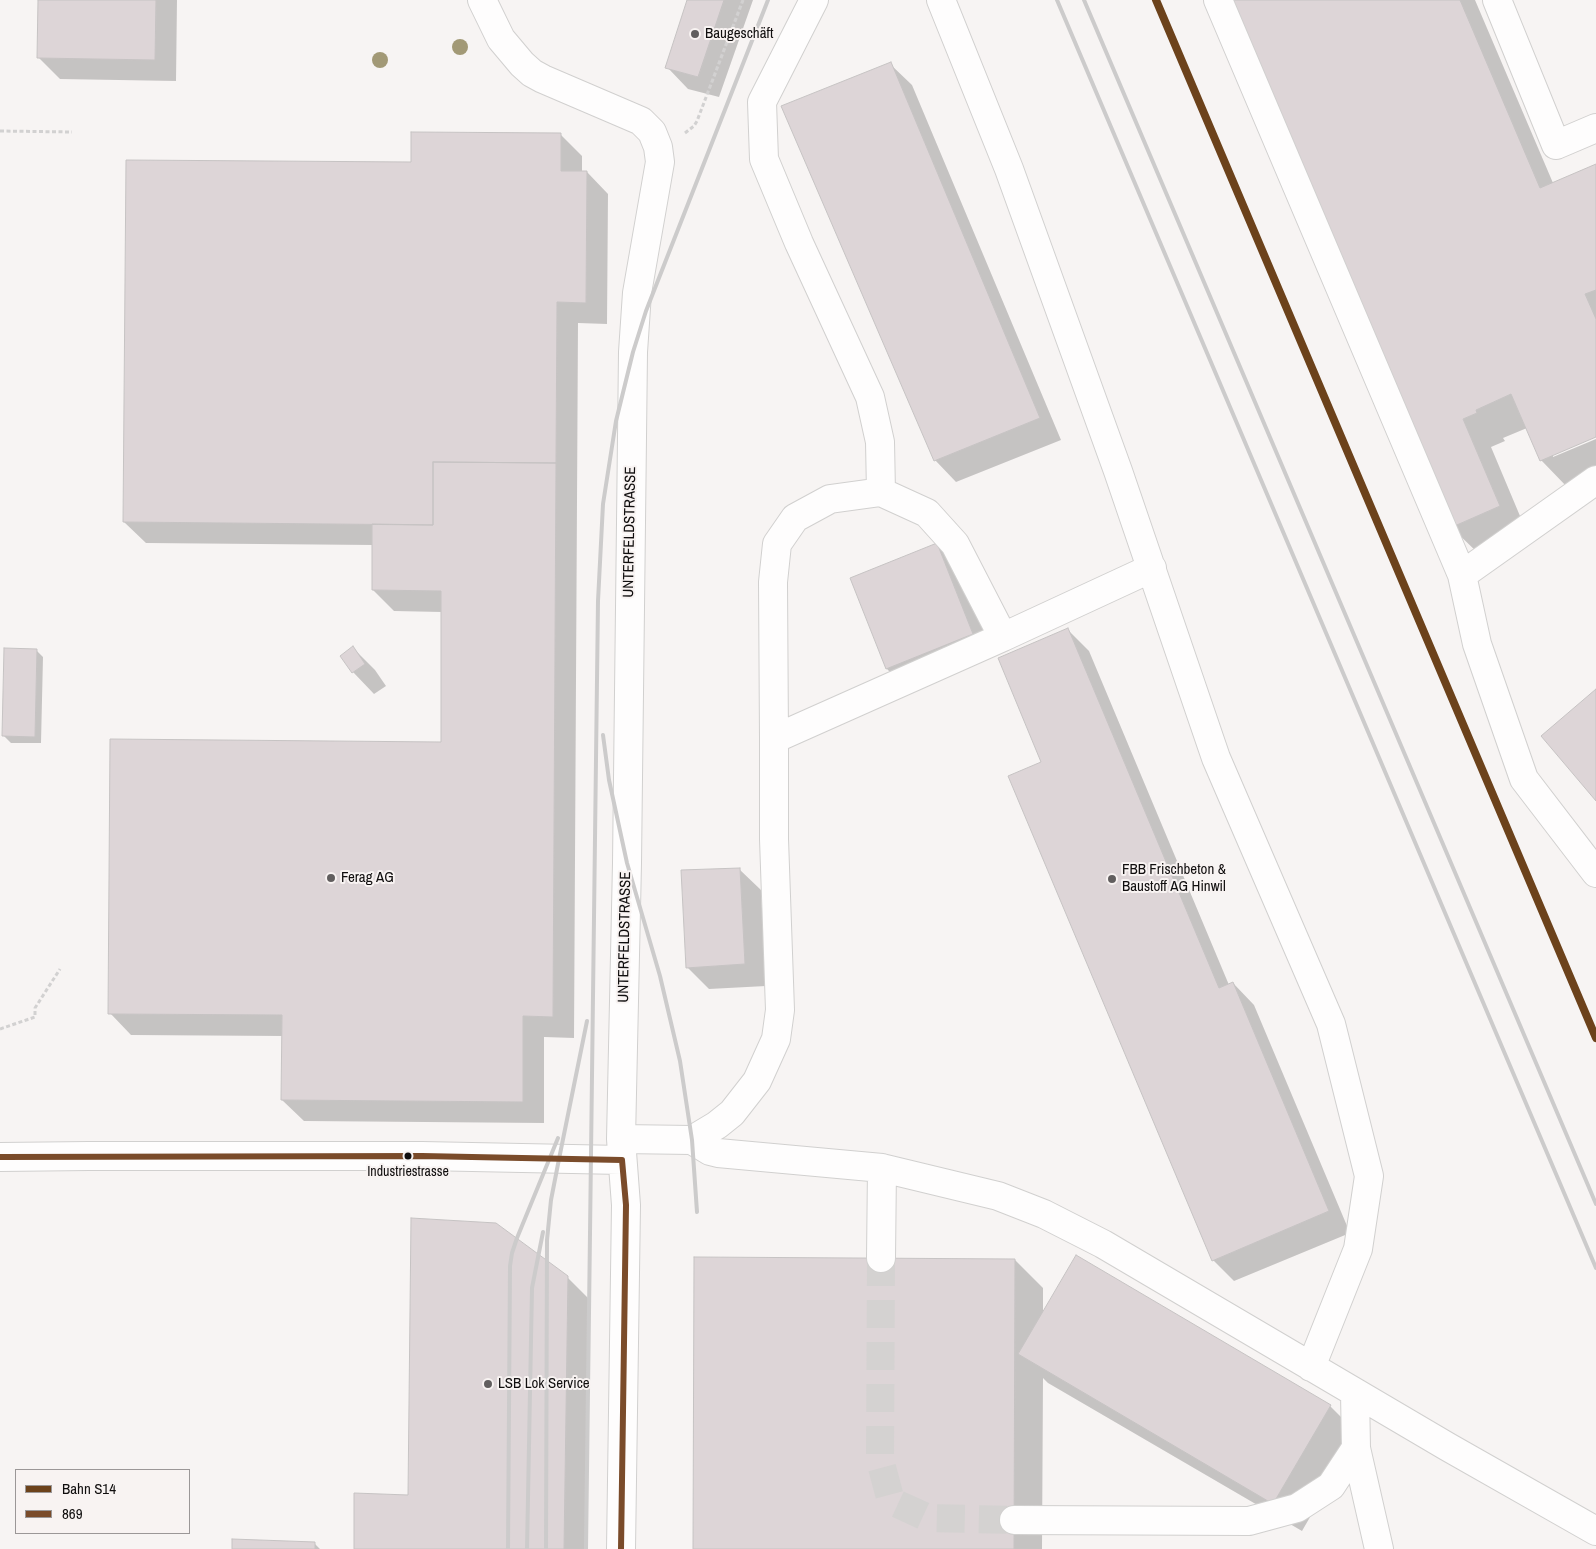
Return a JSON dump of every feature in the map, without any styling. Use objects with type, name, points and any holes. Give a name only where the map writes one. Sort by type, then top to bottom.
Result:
[{"type":"street","name":"UNTERFELDSTRASSE","points":[[482,0],[501,39],[510,52],[532,74],[641,121],[652,132],[658,147],[659,167],[639,278],[632,352],[622,1150],[626,1205],[621,1549]]},
{"type":"street","points":[[814,0],[762,102],[764,160],[799,243],[870,397],[880,442],[881,492]]},
{"type":"street","points":[[941,0],[1009,169],[1152,568],[1216,758],[1331,1024],[1369,1176],[1358,1249],[1311,1367]]},
{"type":"street","points":[[1218,0],[1462,576],[1477,644],[1524,779],[1596,873]]},
{"type":"street","points":[[1497,0],[1556,145],[1596,128]]},
{"type":"street","points":[[1462,576],[1596,480]]},
{"type":"street","points":[[0,1158],[89,1156],[422,1156],[622,1150],[692,1140],[718,1125],[744,1099],[757,1081],[776,1040],[780,1010],[774,840],[773,582],[777,544],[795,518],[830,499],[881,492],[927,512],[955,544],[1003,637]]},
{"type":"street","points":[[774,740],[1152,568]]},
{"type":"street","points":[[692,1140],[710,1151],[718,1153],[882,1168],[998,1196],[1044,1214],[1103,1244],[1355,1393],[1596,1532]]},
{"type":"street","points":[[881,1258],[882,1168]]},
{"type":"street","points":[[1355,1393],[1356,1448],[1379,1549]]},
{"type":"street","points":[[1014,1520],[1249,1521],[1297,1508],[1331,1486],[1356,1448]]},
{"type":"path","points":[[658,147],[680,137],[694,126],[743,0]]},
{"type":"path","points":[[0,131],[72,132]]},
{"type":"path","points":[[0,1029],[35,1017],[35,1008],[60,968]]},
{"type":"building","points":[[38,0],[156,0],[155,60],[37,58]]},
{"type":"building","name":"Baugeschäft","points":[[687,0],[724,0],[698,77],[665,68]]},
{"type":"building","points":[[1230,0],[1460,0],[1540,188],[1596,164],[1596,290],[1585,294],[1596,319],[1596,437],[1540,461],[1511,394],[1476,410],[1477,413],[1463,419],[1500,506],[1450,528]]},
{"type":"building","points":[[891,62],[1040,418],[934,461],[781,106]]},
{"type":"building","points":[[411,132],[561,133],[561,171],[587,171],[586,303],[557,302],[556,463],[433,462],[433,525],[123,522],[126,160],[411,162]]},
{"type":"building","name":"Ferag AG","points":[[433,462],[556,463],[553,1017],[523,1016],[523,1102],[281,1100],[282,1015],[108,1014],[110,739],[441,742],[441,591],[372,590],[372,524],[433,525]]},
{"type":"building","points":[[937,543],[973,634],[886,669],[850,578]]},
{"type":"building","name":"FBB Frischbeton & Baustoff AG Hinwil","points":[[1068,628],[1219,988],[1233,982],[1329,1211],[1212,1261],[1008,776],[1041,762],[998,658]]},
{"type":"building","points":[[353,646],[365,664],[352,673],[340,656]]},
{"type":"building","points":[[4,648],[37,649],[35,737],[2,736]]},
{"type":"building","points":[[1596,689],[1596,801],[1541,736]]},
{"type":"building","points":[[740,868],[745,964],[686,968],[681,870]]},
{"type":"building","name":"LSB Lok Service","points":[[411,1218],[496,1223],[568,1276],[564,1549],[354,1549],[354,1493],[408,1495]]},
{"type":"building","points":[[1076,1255],[1331,1405],[1273,1504],[1018,1354]]},
{"type":"building","points":[[694,1257],[1015,1259],[1014,1549],[693,1549]]},
{"type":"building","points":[[232,1539],[315,1542],[315,1549],[232,1549]]},
{"type":"tunnel","points":[[881,1258],[880,1460],[891,1501],[928,1518],[1014,1520]]},
{"type":"railway","points":[[586,1549],[598,601],[603,504],[616,421],[633,352],[646,311],[768,0]]},
{"type":"railway","points":[[1057,0],[1596,1268]]},
{"type":"railway","points":[[1084,0],[1596,1204]]},
{"type":"railway","points":[[603,735],[609,780],[627,863],[660,976],[680,1061],[692,1140],[697,1212]]},
{"type":"railway","points":[[546,1549],[547,1240],[551,1200],[587,1021]]},
{"type":"railway","points":[[508,1549],[510,1266],[517,1238],[558,1138]]},
{"type":"railway","points":[[527,1549],[532,1288],[543,1232]]},
{"type":"rail line","name":"S14","points":[[1156,0],[1596,1038]]},
{"type":"transit line","name":"869","points":[[0,1157],[422,1156],[622,1160]]},
{"type":"transit line","name":"869","points":[[621,1549],[626,1205],[622,1160]]},
{"type":"place","name":"Baugeschäft","points":[[695,34]]},
{"type":"place","name":"Ferag AG","points":[[331,878]]},
{"type":"place","name":"FBB Frischbeton & Baustoff AG Hinwil","points":[[1112,879]]},
{"type":"place","name":"Industriestrasse","points":[[408,1156]]},
{"type":"place","name":"LSB Lok Service","points":[[488,1384]]}]
